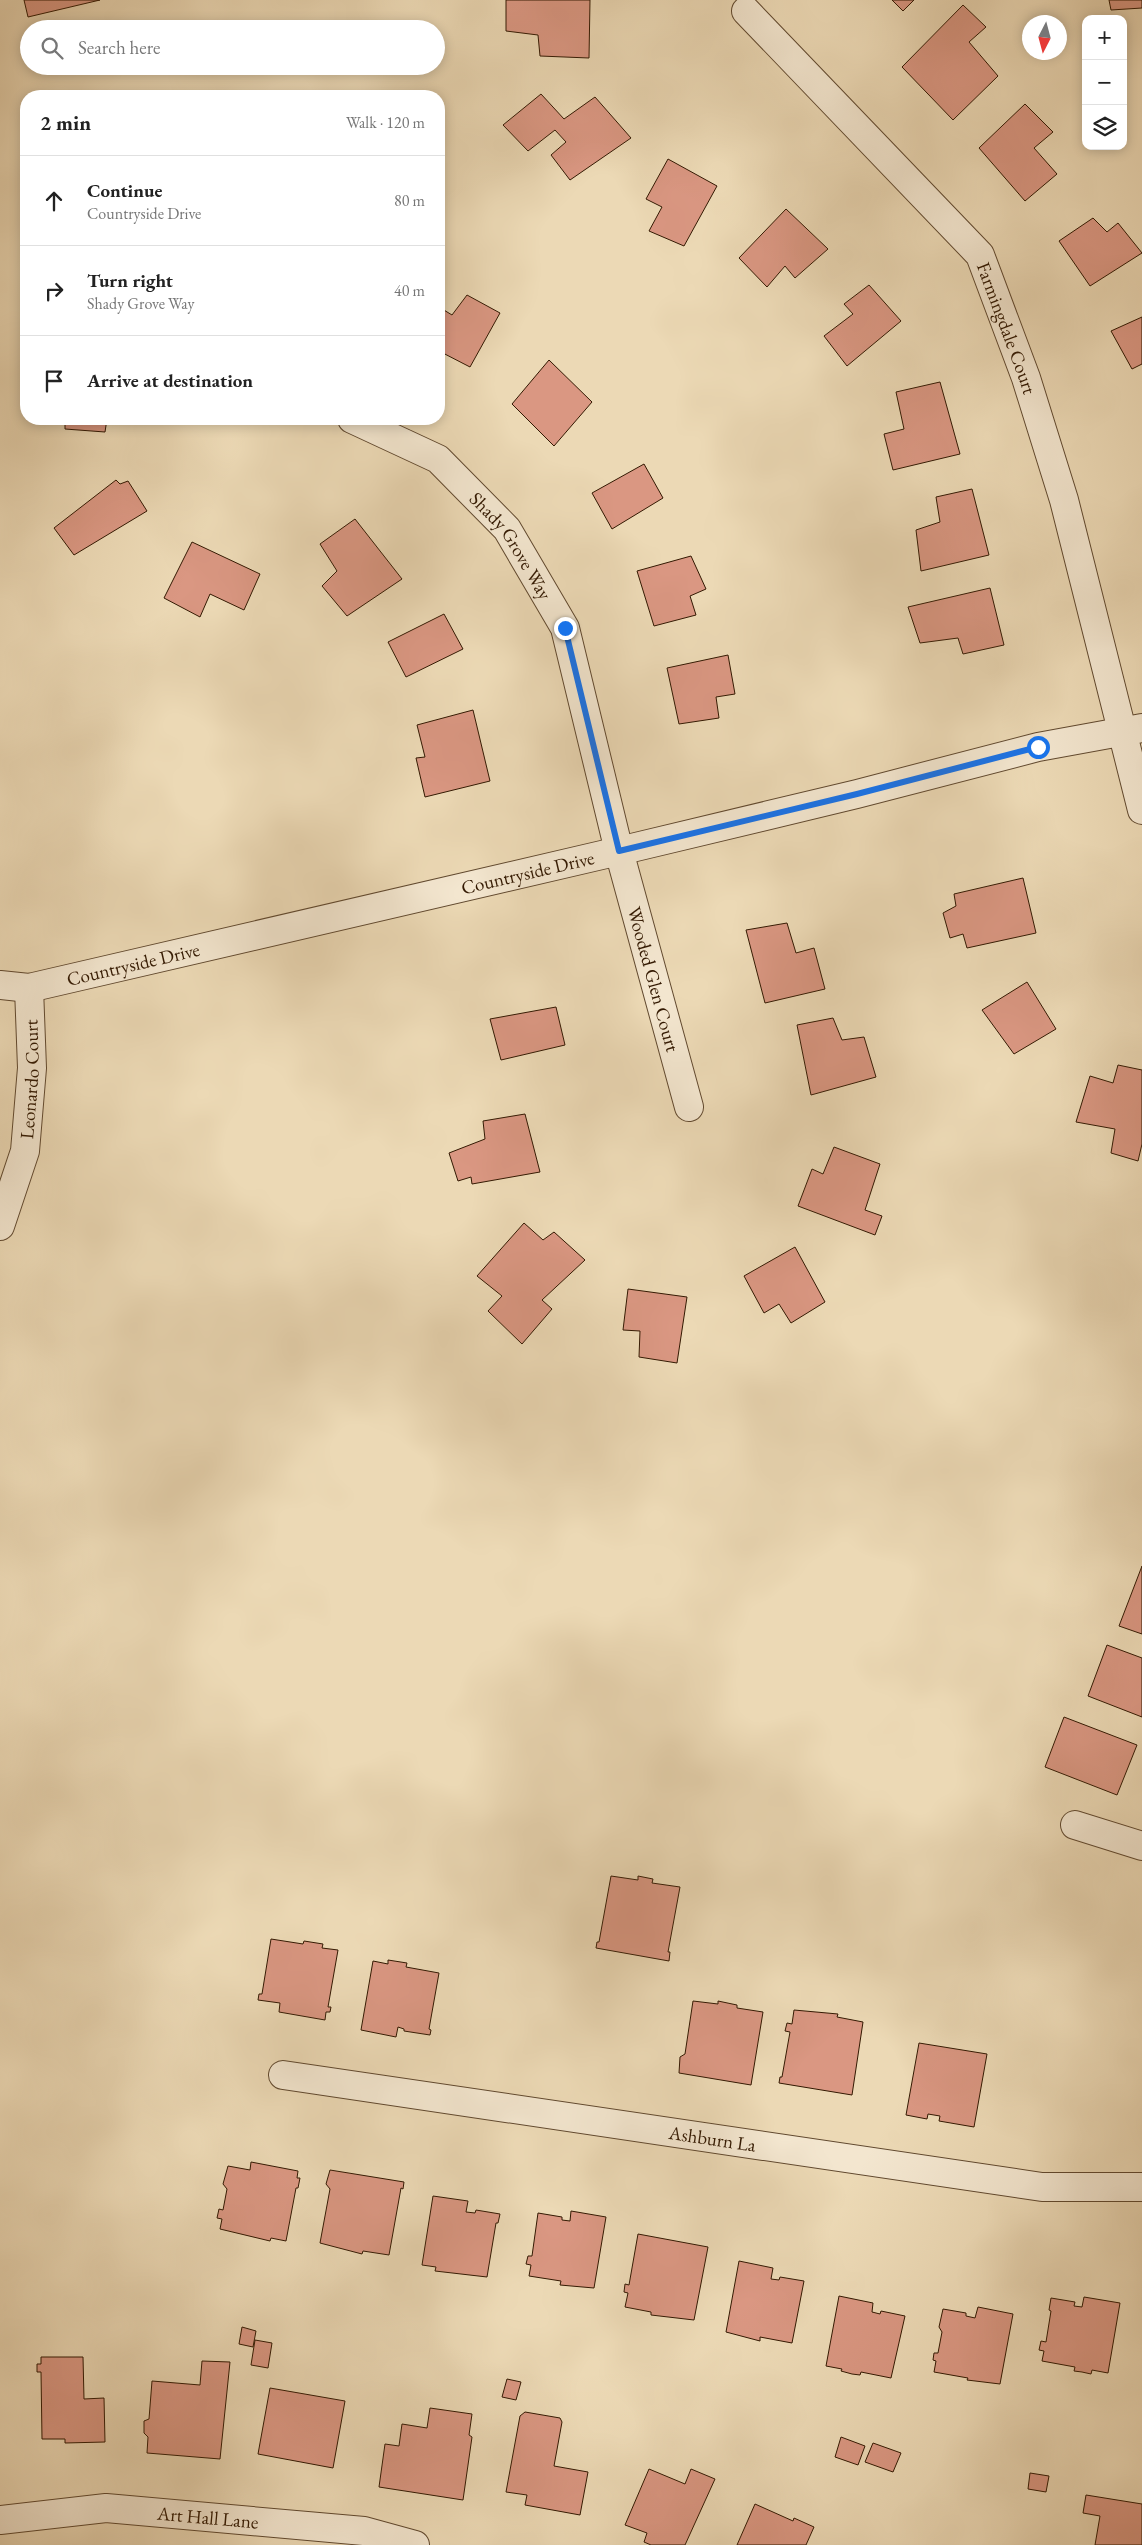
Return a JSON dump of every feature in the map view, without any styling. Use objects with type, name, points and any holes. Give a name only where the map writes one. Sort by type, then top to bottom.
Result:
[{"type":"street","name":"Farmingdale Court","points":[[746,11],[980,254],[1026,378],[1132,729],[1142,810]]},
{"type":"street","name":"Shady Grove Way","points":[[365,425],[438,459],[507,530],[565,628],[619,851]]},
{"type":"street","name":"Countryside Drive","points":[[0,985],[29,988],[619,851],[857,794],[1038,747],[1132,729]]},
{"type":"street","name":"Wooded Glen Court","points":[[619,851],[689,1107]]},
{"type":"street","name":"Leonardo Court","points":[[0,1226],[25,1150],[32,1068],[29,988]]},
{"type":"street","points":[[1075,1825],[1142,1846]]},
{"type":"street","name":"Ashburn La","points":[[283,2075],[1042,2186],[1142,2187]]},
{"type":"street","name":"Art Hall Lane","points":[[0,2520],[106,2508],[364,2531],[415,2545]]},
{"type":"building","points":[[24,0],[100,0],[28,17]]},
{"type":"building","points":[[506,0],[590,0],[589,58],[540,56],[538,35],[506,31]]},
{"type":"building","points":[[892,0],[914,0],[903,11]]},
{"type":"building","points":[[1109,0],[1142,0],[1142,8],[1111,10]]},
{"type":"building","points":[[963,5],[986,27],[969,42],[998,76],[953,120],[902,67]]},
{"type":"building","points":[[541,94],[564,119],[595,97],[631,138],[570,180],[551,155],[566,142],[555,130],[528,151],[503,125]]},
{"type":"building","points":[[1025,104],[1053,132],[1034,148],[1057,174],[1025,201],[979,148]]},
{"type":"building","points":[[668,159],[717,186],[684,246],[649,231],[662,207],[646,199]]},
{"type":"building","points":[[786,209],[828,249],[795,278],[785,266],[767,287],[739,258]]},
{"type":"building","points":[[1093,218],[1107,232],[1118,223],[1142,253],[1090,286],[1059,241]]},
{"type":"building","points":[[869,285],[901,321],[847,366],[824,336],[853,314],[844,304]]},
{"type":"building","points":[[467,295],[500,313],[470,367],[445,354],[445,311],[452,315]]},
{"type":"building","points":[[1142,317],[1142,364],[1132,369],[1111,331]]},
{"type":"building","points":[[549,360],[592,402],[554,446],[512,404]]},
{"type":"building","points":[[940,382],[960,454],[893,470],[884,434],[904,429],[896,392]]},
{"type":"building","points":[[65,425],[106,425],[105,432],[65,429]]},
{"type":"building","points":[[644,464],[663,498],[612,529],[592,493]]},
{"type":"building","points":[[116,480],[120,484],[128,481],[147,511],[74,555],[54,528]]},
{"type":"building","points":[[972,489],[989,555],[921,571],[916,530],[940,522],[936,497]]},
{"type":"building","points":[[355,519],[402,579],[347,616],[322,586],[337,571],[320,544]]},
{"type":"building","points":[[192,542],[260,574],[244,610],[210,594],[200,617],[164,598]]},
{"type":"building","points":[[691,556],[706,589],[690,596],[696,615],[654,626],[637,571]]},
{"type":"building","points":[[990,588],[1004,645],[963,654],[958,638],[920,643],[908,607]]},
{"type":"building","points":[[444,614],[463,649],[406,677],[388,642]]},
{"type":"building","points":[[728,655],[735,694],[716,697],[719,718],[679,724],[667,668]]},
{"type":"building","points":[[473,710],[490,781],[425,797],[416,758],[425,757],[417,725]]},
{"type":"building","points":[[1023,878],[1036,933],[967,948],[963,934],[950,938],[943,913],[956,906],[954,894]]},
{"type":"building","points":[[787,923],[796,953],[814,948],[825,989],[765,1003],[746,930]]},
{"type":"building","points":[[1027,982],[1056,1029],[1014,1054],[982,1010]]},
{"type":"building","points":[[556,1007],[565,1045],[501,1060],[490,1019]]},
{"type":"building","points":[[833,1018],[842,1040],[864,1037],[876,1077],[811,1095],[797,1025]]},
{"type":"building","points":[[1118,1065],[1142,1070],[1142,1144],[1138,1161],[1111,1153],[1115,1129],[1076,1122],[1090,1076],[1113,1083]]},
{"type":"building","points":[[525,1114],[540,1172],[472,1184],[471,1177],[458,1181],[449,1153],[485,1139],[483,1121]]},
{"type":"building","points":[[834,1147],[880,1164],[865,1210],[882,1216],[875,1235],[798,1206],[812,1169],[823,1174]]},
{"type":"building","points":[[524,1223],[543,1240],[554,1232],[585,1260],[542,1300],[552,1309],[522,1344],[488,1311],[502,1296],[477,1276]]},
{"type":"building","points":[[795,1247],[825,1302],[791,1323],[779,1304],[764,1313],[744,1276]]},
{"type":"building","points":[[628,1289],[687,1297],[677,1363],[639,1357],[640,1331],[623,1330]]},
{"type":"building","points":[[1142,1566],[1142,1634],[1119,1626]]},
{"type":"building","points":[[1107,1645],[1142,1658],[1142,1717],[1088,1696]]},
{"type":"building","points":[[1064,1717],[1137,1745],[1117,1795],[1045,1767]]},
{"type":"building","points":[[611,1876],[638,1880],[638,1876],[653,1879],[652,1883],[680,1887],[668,1952],[670,1952],[669,1961],[596,1948],[597,1942],[599,1942]]},
{"type":"building","points":[[271,1939],[303,1944],[304,1941],[323,1944],[322,1948],[338,1950],[328,2007],[331,2007],[330,2012],[326,2012],[325,2020],[279,2012],[280,2003],[258,2000],[259,1994],[262,1994]]},
{"type":"building","points":[[388,1960],[407,1963],[406,1967],[439,1973],[429,2029],[431,2030],[430,2035],[404,2031],[404,2029],[398,2027],[396,2037],[361,2030],[373,1961],[388,1964]]},
{"type":"building","points":[[693,2001],[718,2004],[718,2001],[737,2005],[737,2008],[763,2012],[751,2085],[679,2073],[680,2057],[685,2054]]},
{"type":"building","points":[[794,2010],[838,2014],[837,2017],[863,2022],[852,2095],[779,2083],[780,2077],[782,2077],[790,2032],[785,2031],[787,2023],[792,2024]]},
{"type":"building","points":[[919,2043],[987,2054],[974,2127],[939,2121],[940,2116],[928,2114],[927,2119],[906,2115]]},
{"type":"building","points":[[251,2162],[298,2171],[297,2178],[300,2178],[298,2188],[296,2188],[286,2241],[271,2238],[270,2241],[220,2229],[222,2219],[217,2218],[219,2209],[223,2210],[227,2189],[223,2184],[228,2166],[250,2170]]},
{"type":"building","points":[[330,2170],[404,2182],[403,2189],[401,2188],[389,2255],[363,2251],[362,2254],[320,2243],[330,2189],[326,2184]]},
{"type":"building","points":[[433,2196],[468,2201],[466,2212],[475,2213],[476,2210],[500,2214],[498,2223],[496,2223],[487,2277],[435,2271],[436,2267],[422,2265]]},
{"type":"building","points":[[571,2211],[606,2217],[594,2288],[560,2285],[561,2281],[529,2276],[531,2265],[526,2264],[528,2256],[532,2256],[538,2213],[562,2217],[562,2220],[570,2221]]},
{"type":"building","points":[[638,2234],[708,2247],[694,2320],[651,2315],[651,2312],[625,2307],[628,2293],[624,2292],[625,2284],[629,2285]]},
{"type":"building","points":[[739,2261],[773,2268],[771,2279],[779,2280],[780,2277],[804,2281],[792,2343],[760,2337],[760,2341],[726,2332]]},
{"type":"building","points":[[839,2296],[873,2303],[872,2312],[880,2314],[881,2311],[905,2316],[891,2378],[861,2372],[860,2375],[852,2374],[841,2371],[842,2369],[826,2366]]},
{"type":"building","points":[[1084,2297],[1120,2303],[1108,2373],[1092,2370],[1091,2374],[1074,2371],[1075,2367],[1042,2361],[1044,2351],[1039,2350],[1041,2341],[1046,2342],[1051,2298],[1075,2302],[1074,2306],[1082,2307]]},
{"type":"building","points":[[978,2307],[1013,2314],[1000,2384],[967,2380],[968,2378],[934,2372],[936,2361],[933,2360],[934,2353],[938,2353],[942,2332],[939,2327],[943,2309],[966,2313],[966,2316],[975,2318]]},
{"type":"building","points":[[242,2327],[256,2331],[253,2347],[239,2344]]},
{"type":"building","points":[[255,2340],[272,2343],[268,2368],[251,2365]]},
{"type":"building","points":[[41,2357],[83,2357],[84,2399],[104,2398],[105,2442],[65,2443],[65,2439],[42,2439],[41,2372],[37,2372],[37,2364],[41,2364]]},
{"type":"building","points":[[202,2361],[230,2362],[220,2459],[147,2453],[148,2437],[144,2433],[144,2421],[149,2419],[152,2381],[200,2385]]},
{"type":"building","points":[[507,2379],[521,2382],[516,2400],[502,2397]]},
{"type":"building","points":[[270,2388],[345,2401],[333,2468],[258,2454]]},
{"type":"building","points":[[430,2408],[472,2414],[469,2435],[472,2437],[463,2500],[379,2487],[385,2444],[399,2446],[402,2424],[427,2428]]},
{"type":"building","points":[[525,2412],[560,2418],[562,2422],[554,2466],[588,2472],[580,2515],[525,2505],[527,2495],[506,2492],[520,2416]]},
{"type":"building","points":[[841,2437],[865,2446],[858,2465],[835,2457]]},
{"type":"building","points":[[873,2443],[901,2453],[893,2472],[865,2462]]},
{"type":"building","points":[[649,2469],[685,2484],[691,2469],[715,2479],[685,2545],[651,2545],[644,2542],[647,2533],[625,2525]]},
{"type":"building","points":[[1030,2473],[1049,2476],[1046,2492],[1028,2489]]},
{"type":"building","points":[[1086,2495],[1142,2504],[1142,2545],[1095,2545],[1100,2516],[1083,2513]]},
{"type":"building","points":[[755,2504],[793,2521],[794,2518],[814,2527],[806,2545],[737,2545]]},
{"type":"route","points":[[565,628],[619,851],[857,794],[1038,747]]}]
